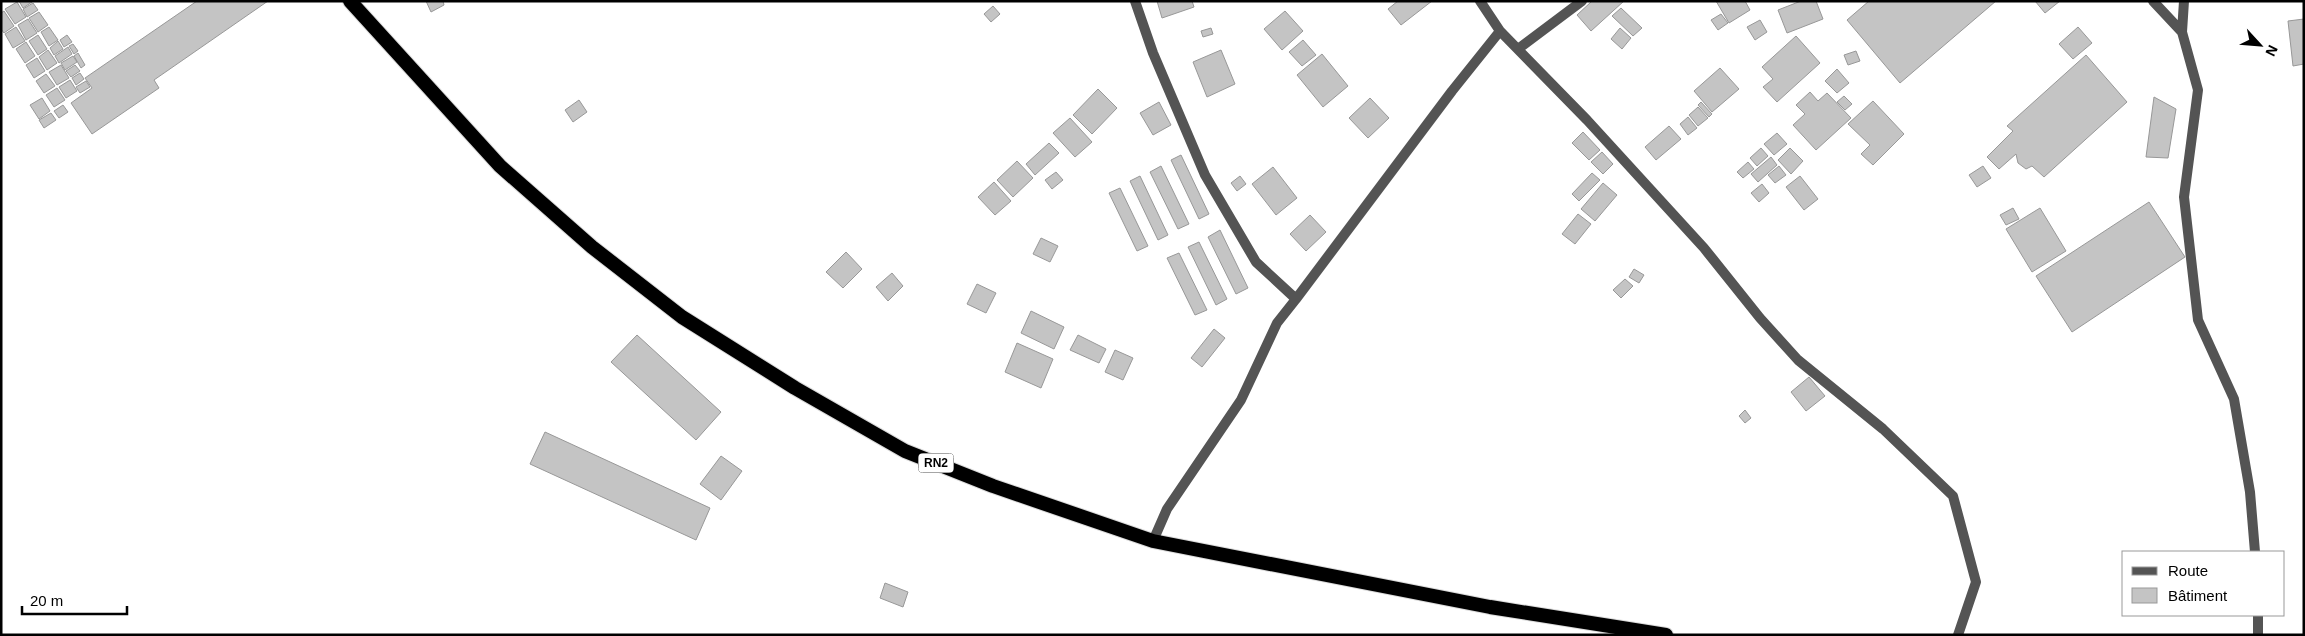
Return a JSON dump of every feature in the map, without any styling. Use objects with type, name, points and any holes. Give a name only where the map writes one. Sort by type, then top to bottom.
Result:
[{"type":"highway","name":"RN2","points":[[354,3],[500,166],[592,247],[682,317],[795,388],[905,451],[993,486],[1153,541],[1490,607],[1666,635]]},
{"type":"street","points":[[1135,1],[1152,53],[1205,175],[1256,262],[1296,299]]},
{"type":"street","points":[[1480,1],[1500,31],[1587,120],[1704,248],[1760,318],[1798,360],[1883,429],[1953,496],[1976,582],[1958,635]]},
{"type":"street","points":[[1518,50],[1582,1]]},
{"type":"street","points":[[2153,1],[2182,32]]},
{"type":"street","points":[[2184,1],[2182,32],[2198,90],[2184,197],[2198,320],[2234,400],[2250,492],[2255,551]]},
{"type":"street","points":[[1153,541],[1166,509],[1241,400],[1276,323],[1452,91],[1500,31]]},
{"type":"street","points":[[2258,616],[2258,635]]},
{"type":"building","points":[[19,1],[31,1],[32,2],[23,8]]},
{"type":"building","points":[[197,1],[268,1],[154,80],[159,88],[92,134],[71,103],[92,88],[85,78]]},
{"type":"building","points":[[426,1],[443,1],[444,5],[431,12]]},
{"type":"building","points":[[1157,1],[1192,1],[1194,7],[1162,18]]},
{"type":"building","points":[[1398,1],[1432,1],[1401,25],[1388,9]]},
{"type":"building","points":[[1592,1],[1624,1],[1591,31],[1577,15]]},
{"type":"building","points":[[1716,1],[1745,1],[1750,10],[1729,23]]},
{"type":"building","points":[[1801,1],[1816,1],[1823,19],[1787,33],[1778,10]]},
{"type":"building","points":[[1869,1],[1996,1],[1900,83],[1847,20]]},
{"type":"building","points":[[2035,1],[2060,1],[2045,13]]},
{"type":"building","points":[[17,2],[26,17],[15,24],[5,9]]},
{"type":"building","points":[[33,3],[38,10],[27,17],[23,9]]},
{"type":"building","points":[[993,6],[1000,14],[991,22],[984,14]]},
{"type":"building","points":[[1621,8],[1642,28],[1633,36],[1612,16]]},
{"type":"building","points":[[4,11],[14,26],[4,33],[1,29],[1,13]]},
{"type":"building","points":[[1285,11],[1303,31],[1282,50],[1264,29]]},
{"type":"building","points":[[39,12],[48,25],[38,32],[29,18]]},
{"type":"building","points":[[1721,14],[1728,23],[1718,30],[1711,20]]},
{"type":"building","points":[[28,19],[37,33],[26,40],[18,25]]},
{"type":"building","points":[[2304,19],[2304,64],[2293,66],[2288,21]]},
{"type":"building","points":[[1760,20],[1767,32],[1755,40],[1747,27]]},
{"type":"building","points":[[16,27],[25,41],[13,48],[5,34]]},
{"type":"building","points":[[49,27],[58,40],[49,46],[41,32]]},
{"type":"building","points":[[2078,27],[2092,43],[2073,59],[2059,44]]},
{"type":"building","points":[[1211,28],[1213,34],[1203,37],[1201,31]]},
{"type":"building","points":[[1620,28],[1631,38],[1622,49],[1611,39]]},
{"type":"building","points":[[38,35],[47,49],[38,55],[29,41]]},
{"type":"building","points":[[67,35],[72,42],[64,47],[60,40]]},
{"type":"building","points":[[1796,36],[1820,63],[1777,102],[1763,87],[1773,79],[1762,67]]},
{"type":"building","points":[[1303,40],[1316,55],[1302,66],[1289,52]]},
{"type":"building","points":[[58,41],[63,49],[54,55],[50,48]]},
{"type":"building","points":[[26,42],[35,56],[25,63],[16,49]]},
{"type":"building","points":[[73,44],[78,51],[74,54],[69,46]]},
{"type":"building","points":[[68,47],[72,54],[59,63],[55,56]]},
{"type":"building","points":[[48,50],[57,63],[47,70],[39,57]]},
{"type":"building","points":[[1221,50],[1235,84],[1207,97],[1193,62]]},
{"type":"building","points":[[1856,51],[1860,61],[1848,65],[1844,55]]},
{"type":"building","points":[[78,53],[85,65],[81,68],[74,56]]},
{"type":"building","points":[[1322,54],[1348,86],[1323,107],[1297,75]]},
{"type":"building","points":[[2086,55],[2127,102],[2044,177],[2032,166],[2026,169],[2018,163],[2016,154],[1999,169],[1987,157],[2013,131],[2007,126]]},
{"type":"building","points":[[73,56],[77,62],[65,70],[61,63]]},
{"type":"building","points":[[37,58],[45,71],[34,78],[26,65]]},
{"type":"building","points":[[61,65],[69,78],[57,85],[49,72]]},
{"type":"building","points":[[75,65],[80,71],[71,77],[66,71]]},
{"type":"building","points":[[1720,68],[1739,89],[1712,112],[1694,91]]},
{"type":"building","points":[[1837,69],[1849,83],[1837,93],[1825,81]]},
{"type":"building","points":[[80,73],[84,79],[76,85],[72,78]]},
{"type":"building","points":[[46,74],[55,86],[44,93],[36,81]]},
{"type":"building","points":[[70,80],[77,91],[66,98],[59,87]]},
{"type":"building","points":[[86,81],[90,87],[80,93],[76,87]]},
{"type":"building","points":[[57,88],[65,100],[54,107],[46,95]]},
{"type":"building","points":[[1098,89],[1117,108],[1092,134],[1073,115]]},
{"type":"building","points":[[1810,92],[1818,101],[1827,93],[1851,118],[1816,150],[1793,125],[1805,114],[1796,105]]},
{"type":"building","points":[[1844,96],[1852,104],[1845,110],[1837,102]]},
{"type":"building","points":[[2154,97],[2176,109],[2168,158],[2146,157]]},
{"type":"building","points":[[42,98],[50,111],[39,119],[30,105]]},
{"type":"building","points":[[1370,98],[1389,118],[1368,138],[1349,118]]},
{"type":"building","points":[[579,100],[587,112],[573,122],[565,110]]},
{"type":"building","points":[[1873,101],[1904,134],[1873,165],[1861,154],[1870,145],[1848,124]]},
{"type":"building","points":[[1159,102],[1171,125],[1153,135],[1140,113]]},
{"type":"building","points":[[1701,102],[1712,114],[1709,117],[1698,105]]},
{"type":"building","points":[[63,105],[68,112],[59,118],[54,111]]},
{"type":"building","points":[[1698,107],[1708,118],[1698,126],[1689,115]]},
{"type":"building","points":[[51,113],[56,120],[44,128],[39,120]]},
{"type":"building","points":[[1688,117],[1697,128],[1688,135],[1680,124]]},
{"type":"building","points":[[1070,118],[1092,142],[1075,157],[1053,133]]},
{"type":"building","points":[[1669,126],[1681,139],[1656,160],[1645,147]]},
{"type":"building","points":[[1583,132],[1600,150],[1589,160],[1572,143]]},
{"type":"building","points":[[1777,133],[1787,144],[1774,155],[1764,144]]},
{"type":"building","points":[[1049,143],[1059,153],[1035,175],[1026,164]]},
{"type":"building","points":[[1761,148],[1768,156],[1757,166],[1750,158]]},
{"type":"building","points":[[1790,148],[1803,161],[1791,174],[1778,160]]},
{"type":"building","points":[[1602,152],[1613,164],[1603,174],[1591,162]]},
{"type":"building","points":[[1181,155],[1209,214],[1199,219],[1171,160]]},
{"type":"building","points":[[1771,157],[1777,165],[1758,182],[1751,174]]},
{"type":"building","points":[[1017,161],[1033,178],[1013,197],[997,180]]},
{"type":"building","points":[[1748,162],[1754,169],[1743,178],[1737,172]]},
{"type":"building","points":[[1161,166],[1189,224],[1178,229],[1150,172]]},
{"type":"building","points":[[1779,166],[1786,175],[1775,183],[1768,175]]},
{"type":"building","points":[[1983,166],[1991,178],[1977,187],[1969,175]]},
{"type":"building","points":[[1273,167],[1297,198],[1276,215],[1252,184]]},
{"type":"building","points":[[1056,172],[1063,180],[1052,189],[1045,180]]},
{"type":"building","points":[[1592,173],[1600,180],[1579,201],[1572,194]]},
{"type":"building","points":[[1140,176],[1168,235],[1158,240],[1130,181]]},
{"type":"building","points":[[1240,176],[1246,184],[1237,191],[1231,183]]},
{"type":"building","points":[[1800,176],[1818,199],[1804,210],[1786,187]]},
{"type":"building","points":[[994,182],[1011,201],[995,215],[978,197]]},
{"type":"building","points":[[1603,183],[1617,195],[1595,221],[1581,209]]},
{"type":"building","points":[[1762,184],[1769,193],[1759,202],[1751,193]]},
{"type":"building","points":[[1120,188],[1148,246],[1137,251],[1109,193]]},
{"type":"building","points":[[2149,202],[2185,257],[2072,332],[2036,276]]},
{"type":"building","points":[[2013,208],[2019,219],[2006,225],[2000,215]]},
{"type":"building","points":[[2040,208],[2066,251],[2032,272],[2006,229]]},
{"type":"building","points":[[1578,214],[1591,224],[1575,244],[1562,234]]},
{"type":"building","points":[[1310,215],[1326,232],[1306,251],[1290,234]]},
{"type":"building","points":[[1220,230],[1248,288],[1236,294],[1208,237]]},
{"type":"building","points":[[1041,238],[1058,246],[1050,262],[1033,254]]},
{"type":"building","points":[[1199,242],[1227,299],[1216,305],[1188,247]]},
{"type":"building","points":[[846,252],[862,269],[843,288],[826,272]]},
{"type":"building","points":[[1179,253],[1207,310],[1195,315],[1167,258]]},
{"type":"building","points":[[1634,269],[1644,275],[1639,283],[1629,277]]},
{"type":"building","points":[[892,273],[903,286],[888,301],[876,287]]},
{"type":"building","points":[[1625,279],[1633,286],[1621,298],[1613,290]]},
{"type":"building","points":[[977,284],[996,293],[986,313],[967,304]]},
{"type":"building","points":[[1031,311],[1064,327],[1054,349],[1021,333]]},
{"type":"building","points":[[1214,329],[1225,338],[1202,367],[1191,358]]},
{"type":"building","points":[[637,335],[721,412],[696,440],[611,362]]},
{"type":"building","points":[[1078,335],[1106,349],[1099,363],[1070,350]]},
{"type":"building","points":[[1017,343],[1053,359],[1041,388],[1005,372]]},
{"type":"building","points":[[1115,350],[1133,358],[1123,380],[1105,372]]},
{"type":"building","points":[[1809,377],[1825,396],[1806,411],[1791,392]]},
{"type":"building","points":[[1745,410],[1751,418],[1745,423],[1739,416]]},
{"type":"building","points":[[545,432],[710,508],[696,540],[530,464]]},
{"type":"building","points":[[721,456],[742,471],[721,500],[700,484]]},
{"type":"building","points":[[885,583],[908,592],[903,607],[880,598]]}]
